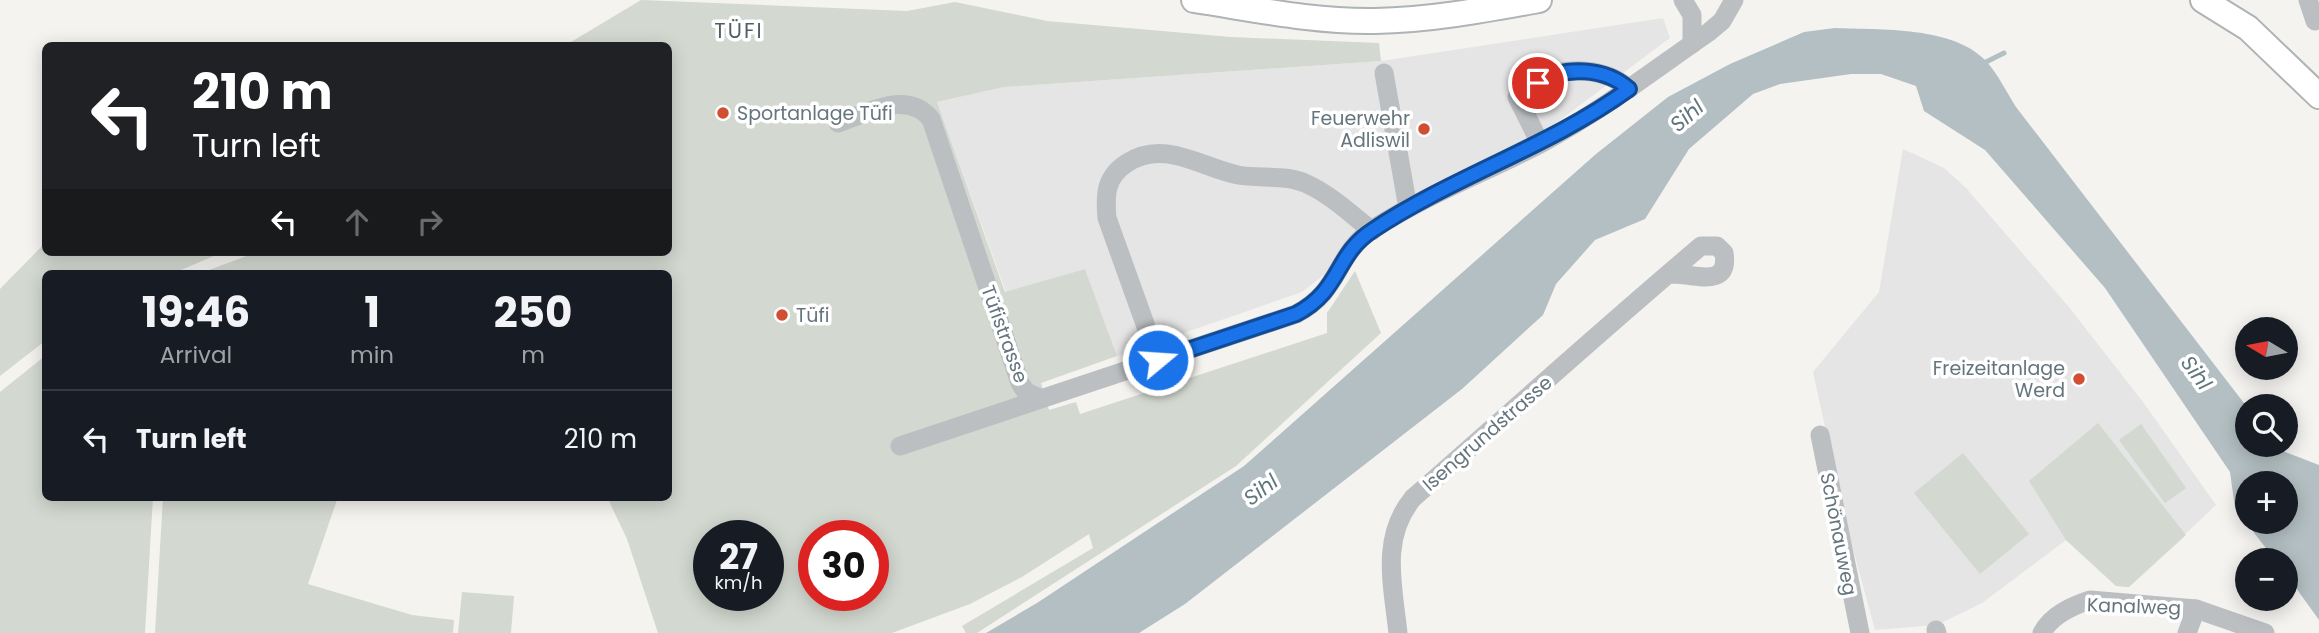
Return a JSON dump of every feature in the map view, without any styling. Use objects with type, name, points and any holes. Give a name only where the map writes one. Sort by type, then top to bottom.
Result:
[{"type":"main road","points":[[1194,0],[1307,17],[1375,21],[1441,17],[1539,0]]},
{"type":"main road","points":[[2215,3],[2265,42],[2319,96]]},
{"type":"street","points":[[1683,0],[1692,15],[1692,44]]},
{"type":"street","name":"Tüfistrasse","points":[[838,123],[898,103],[922,108],[931,119],[967,254],[1020,383],[1026,392],[1039,398],[1296,314],[1314,304],[1331,285],[1352,247],[1372,231],[1408,208],[1613,107],[1629,89],[1722,21],[1734,0]]},
{"type":"street","points":[[2308,0],[2315,21]]},
{"type":"street","points":[[1384,73],[1408,208]]},
{"type":"street","points":[[1540,143],[1517,97],[1548,76],[1602,73],[1617,79],[1629,89]]},
{"type":"street","points":[[1158,360],[1107,218],[1105,201],[1110,178],[1130,160],[1146,154],[1165,152],[1225,172],[1301,181],[1337,203],[1372,231]]},
{"type":"street","name":"Isengrundstrasse","points":[[1398,633],[1391,548],[1395,524],[1403,509],[1668,274]]},
{"type":"street","points":[[900,446],[1026,406],[1039,398]]},
{"type":"street","name":"Schönauweg","points":[[1820,435],[1860,633]]},
{"type":"street","name":"Kanalweg","points":[[2042,633],[2052,619],[2073,605],[2090,600],[2196,609],[2264,633]]},
{"type":"street","name":"Kanalweg","points":[[2187,633],[2196,609]]},
{"type":"shaded area","points":[[641,0],[907,11],[955,2],[1047,21],[1231,37],[1379,43],[1381,61],[1004,87],[937,102],[1005,292],[1085,269],[1117,356],[1041,383],[1049,410],[1076,402],[1080,414],[1327,333],[1327,313],[1355,271],[1381,333],[1236,466],[977,633],[966,633],[962,626],[1093,548],[1089,534],[1022,577],[970,604],[892,633],[658,633],[627,539],[609,501],[672,501],[672,270],[209,270],[246,256],[672,256],[672,42],[571,42]]},
{"type":"shaded area","points":[[1663,18],[1670,38],[1556,123],[1396,218],[1302,292],[1117,356],[1085,269],[1006,292],[937,102],[1004,87],[1381,61]]},
{"type":"shaded area","points":[[1903,149],[1944,168],[1966,188],[2068,306],[2143,402],[2216,505],[2129,587],[2116,586],[2066,540],[1982,603],[1937,625],[1875,630],[1847,527],[1813,372],[1879,292]]},
{"type":"shaded area","points":[[42,246],[42,256],[214,256],[181,270],[42,270],[42,343],[0,376],[0,289]]},
{"type":"shaded area","points":[[42,358],[42,501],[153,501],[145,633],[0,633],[0,392]]},
{"type":"shaded area","points":[[2098,423],[2186,535],[2129,587],[2116,586],[2066,540],[2029,481]]},
{"type":"shaded area","points":[[2141,424],[2186,488],[2165,503],[2119,440]]},
{"type":"shaded area","points":[[1963,453],[2029,534],[1980,574],[1914,493]]},
{"type":"shaded area","points":[[163,501],[337,501],[308,584],[412,615],[454,620],[453,633],[155,633]]},
{"type":"shaded area","points":[[462,592],[514,596],[511,633],[458,633]]},
{"type":"water","name":"Sihl","points":[[1835,28],[1894,30],[1936,36],[1955,41],[1986,61],[2016,107],[2237,394],[2235,457],[2298,457],[2319,465],[2319,620],[2298,591],[2298,548],[2266,548],[2255,534],[2298,534],[2298,471],[2235,471],[2235,508],[2230,472],[2105,288],[1985,150],[1924,111],[1916,86],[1881,74],[1851,74],[1780,84],[1753,94],[1689,149],[1645,219],[1595,240],[1556,284],[1543,315],[1462,389],[1185,604],[1139,633],[986,633],[1037,603],[1244,466],[1596,154],[1668,97],[1730,64],[1804,32]]},
{"type":"waterway","points":[[1982,64],[2004,53]]},
{"type":"place","name":"Sportanlage Tüfi","points":[[723,113]]},
{"type":"place","name":"Feuerwehr Adliswil","points":[[1424,129]]},
{"type":"place","name":"Tüfi","points":[[782,315]]},
{"type":"place","name":"Freizeitanlage Werd","points":[[2079,379]]},
{"type":"district","name":"TÜFI","points":[[739,31]]},
{"type":"route","points":[[1158,360],[1296,314],[1314,304],[1324,296],[1352,247],[1363,237],[1408,208],[1540,143],[1610,103],[1629,89],[1617,79],[1602,73],[1548,76],[1538,83]]}]
